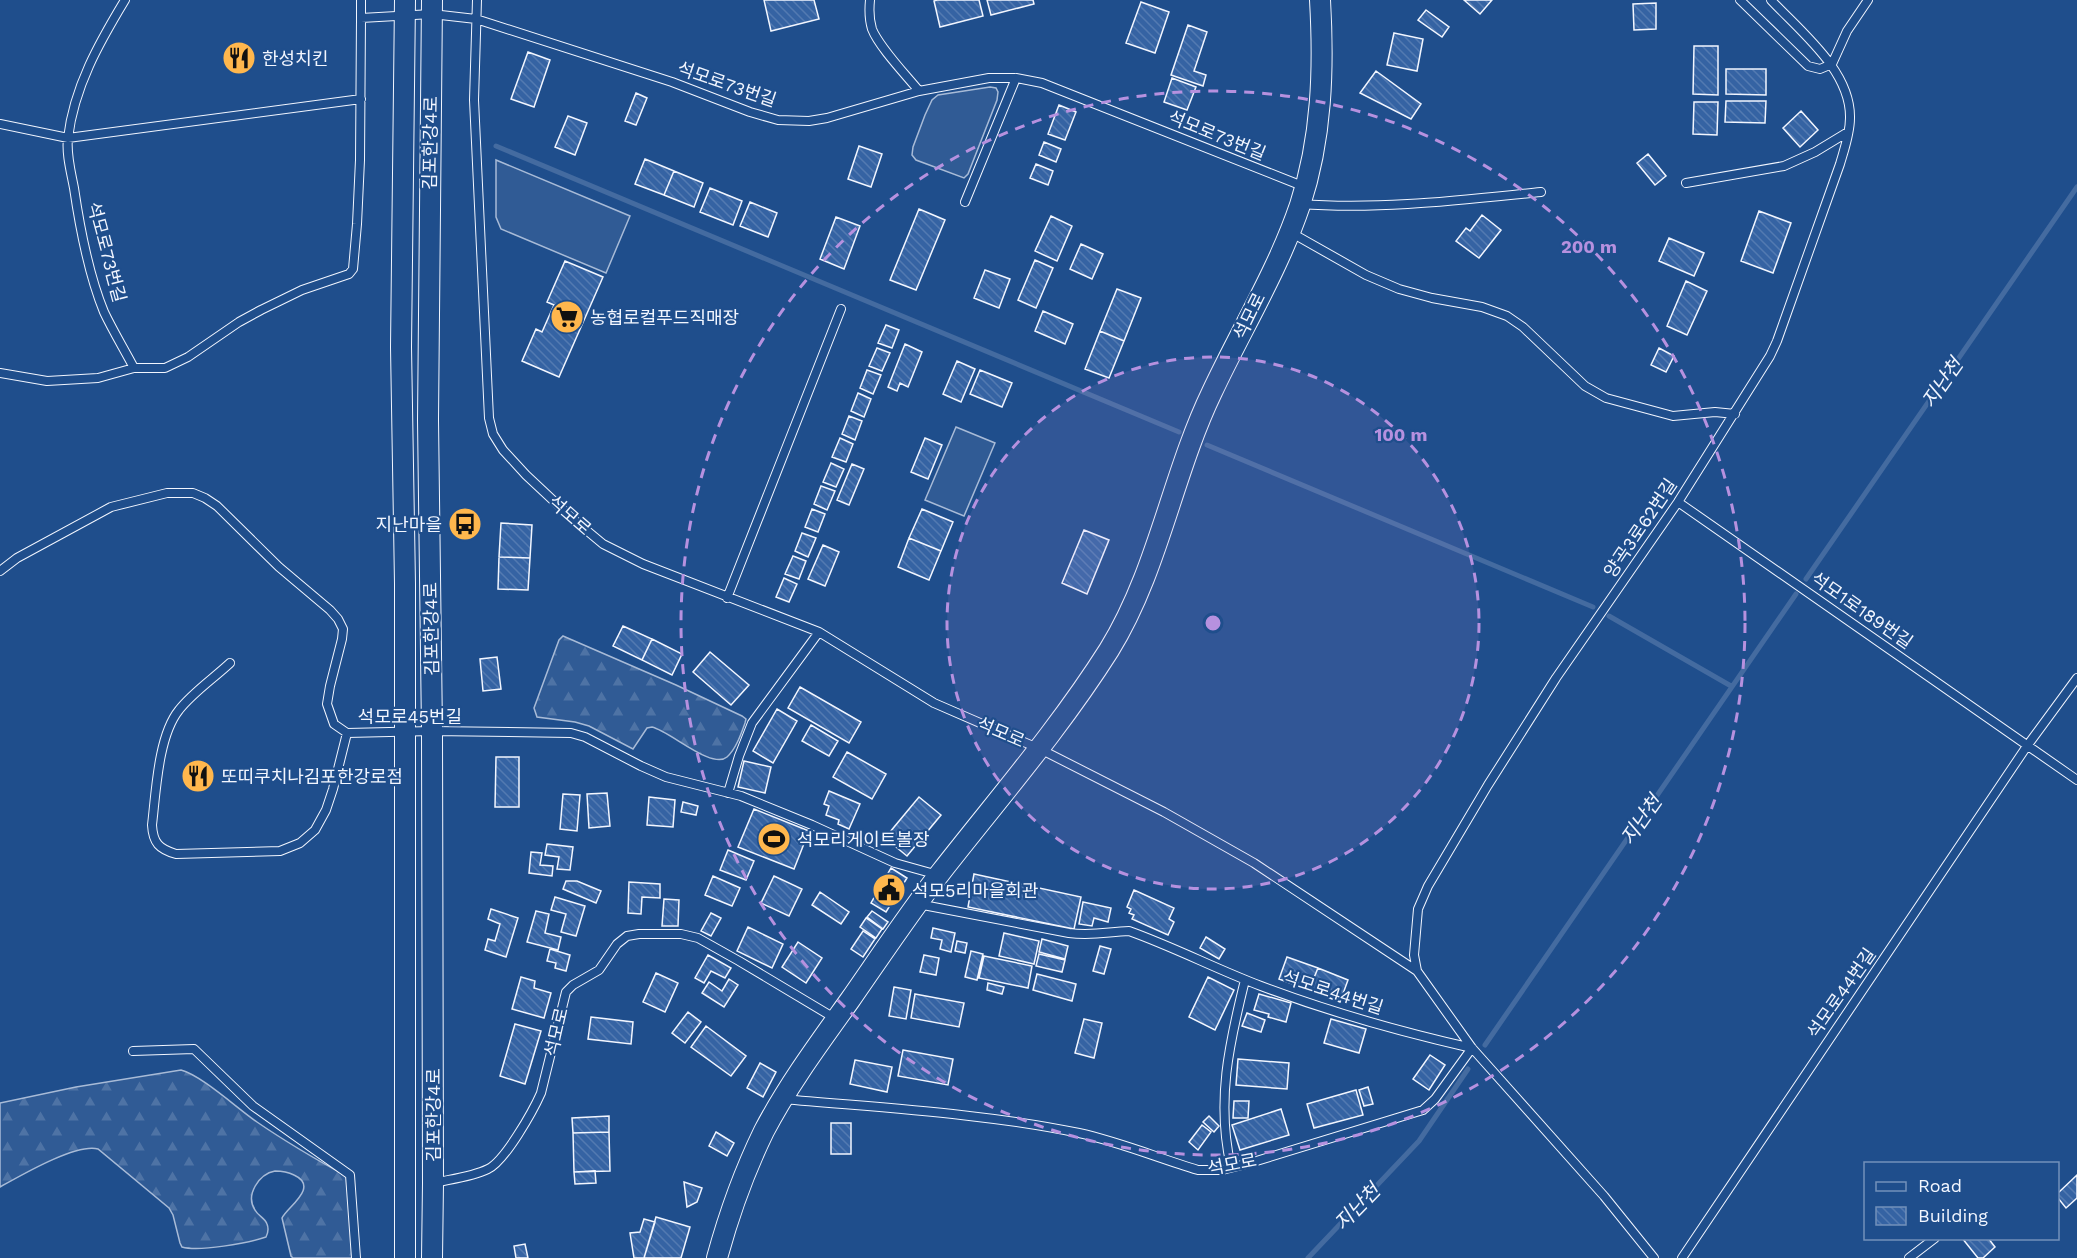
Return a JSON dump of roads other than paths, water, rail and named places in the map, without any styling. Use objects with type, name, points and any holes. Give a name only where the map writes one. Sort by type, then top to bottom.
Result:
[{"type":"street","name":"석모로","points":[[717,1258],[746,1171],[766,1128],[783,1099],[836,1019],[938,875],[1040,749],[1110,647],[1126,616],[1170,506],[1210,395],[1289,232],[1302,196],[1313,155],[1322,80],[1323,46],[1320,0]]},
{"type":"street","name":"김포한강4로","points":[[432,7],[428,420],[432,731],[432,1258]]},
{"type":"street","name":"김포한강4로","points":[[405,8],[401,347],[405,584],[405,1258]]},
{"type":"lane","name":"석모로73번길","points":[[125,0],[87,68],[68,138],[68,153],[83,240],[97,291],[104,312],[134,368]]},
{"type":"lane","points":[[0,373],[46,381],[98,378],[134,368],[165,368],[175,365],[261,310],[302,290],[349,274],[354,262],[357,224],[361,0]]},
{"type":"lane","name":"석모로","points":[[477,0],[475,123],[489,418],[493,434],[526,475],[603,544],[643,564],[819,632],[934,703],[1040,749],[1164,812],[1254,863],[1417,971]]},
{"type":"lane","points":[[870,0],[869,13],[873,30],[889,55],[919,91]]},
{"type":"lane","points":[[1740,0],[1808,66],[1820,69],[1832,64],[1847,31],[1868,0]]},
{"type":"lane","points":[[1771,0],[1832,64]]},
{"type":"lane","name":"석모로73번길","points":[[361,18],[405,8],[432,7],[672,82],[750,112],[778,120],[809,121],[827,118],[919,91],[989,78],[1016,78],[1042,83],[1302,196]]},
{"type":"lane","name":"양곡3로62번길","points":[[1417,971],[1414,955],[1418,909],[1428,886],[1488,785],[1557,678],[1678,502],[1735,414],[1777,341],[1840,164],[1848,132],[1850,118],[1847,98],[1832,64]]},
{"type":"lane","points":[[964,202],[1016,78]]},
{"type":"lane","points":[[0,124],[68,138],[361,99]]},
{"type":"lane","points":[[1686,183],[1784,166],[1815,152],[1848,132]]},
{"type":"lane","points":[[1302,196],[1337,207],[1454,201],[1541,192]]},
{"type":"lane","points":[[1289,232],[1366,275],[1399,290],[1423,297],[1482,307],[1507,316],[1523,327],[1585,386],[1606,398],[1673,416],[1715,412],[1735,414]]},
{"type":"lane","points":[[727,598],[842,309]]},
{"type":"lane","name":"석모로45번길","points":[[0,571],[17,558],[111,507],[167,493],[193,493],[217,506],[279,567],[338,619],[343,629],[342,639],[327,704],[334,724],[347,733],[432,731],[571,733],[585,737],[666,777],[760,803],[895,863],[938,875]]},
{"type":"lane","name":"석모1로189번길","points":[[1678,502],[2077,780]]},
{"type":"lane","points":[[728,793],[752,723],[819,632]]},
{"type":"lane","points":[[230,663],[179,709],[169,726],[163,744],[152,825],[152,839],[162,850],[176,854],[280,851],[300,843],[315,830],[326,810],[347,733]]},
{"type":"lane","points":[[2027,746],[2077,678]]},
{"type":"lane","name":"석모로44번길","points":[[1682,1258],[2027,746]]},
{"type":"lane","name":"석모로44번길","points":[[918,904],[1091,936],[1129,931],[1299,1000],[1363,1020],[1472,1048]]},
{"type":"lane","name":"석모로","points":[[433,1183],[489,1169],[502,1158],[541,1093],[566,992],[599,970],[617,944],[627,936],[672,933],[698,938],[836,1019]]},
{"type":"lane","points":[[1417,971],[1472,1048],[1604,1196],[1654,1258]]},
{"type":"lane","points":[[1231,1167],[1224,1128],[1224,1100],[1230,1045],[1245,980]]},
{"type":"lane","name":"석모로","points":[[783,1099],[919,1110],[1000,1121],[1100,1138],[1198,1170],[1209,1171],[1231,1167],[1423,1110],[1435,1100],[1472,1048]]},
{"type":"lane","points":[[133,1051],[194,1049],[254,1106],[350,1175],[356,1258]]},
{"type":"lane","points":[[1909,1258],[1934,1240]]},
{"type":"waterway","points":[[496,146],[1179,432]]},
{"type":"waterway","name":"지난천","points":[[1806,579],[2077,187]]},
{"type":"waterway","points":[[1207,445],[1593,607]]},
{"type":"waterway","name":"지난천","points":[[1485,1045],[1796,594]]},
{"type":"waterway","points":[[1609,616],[1731,686]]},
{"type":"waterway","name":"지난천","points":[[1308,1258],[1419,1141],[1468,1069]]},
{"type":"place","name":"한성치킨","points":[[239,58]]},
{"type":"place","name":"농협로컬푸드직매장","points":[[567,317]]},
{"type":"place","name":"지난마을","points":[[465,524]]},
{"type":"place","name":"또띠쿠치나김포한강로점","points":[[198,776]]},
{"type":"place","name":"석모리게이트볼장","points":[[774,839]]},
{"type":"place","name":"석모5리마을회관","points":[[889,890]]}]
